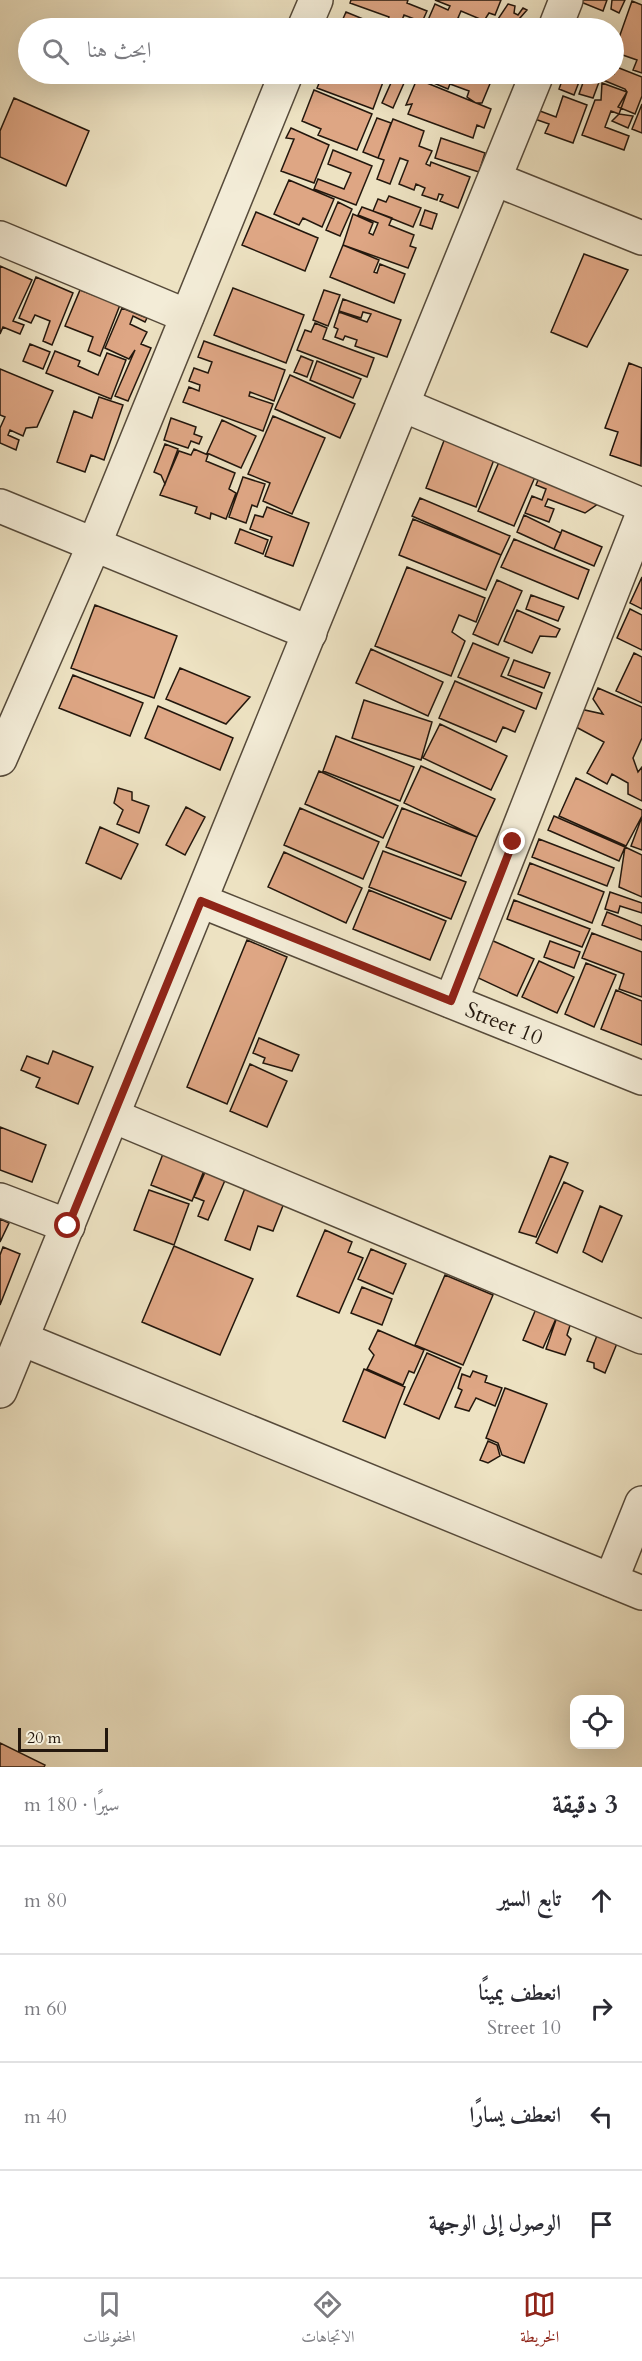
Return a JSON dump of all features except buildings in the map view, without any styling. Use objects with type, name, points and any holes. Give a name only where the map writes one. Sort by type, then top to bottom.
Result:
[{"type":"street","points":[[308,18],[316,0]]},
{"type":"street","points":[[559,18],[566,0]]},
{"type":"street","points":[[0,759],[94,545],[282,84]]},
{"type":"street","points":[[0,1391],[533,84]]},
{"type":"street","points":[[495,179],[642,238]]},
{"type":"street","points":[[0,238],[187,316]]},
{"type":"street","points":[[403,405],[642,505]]},
{"type":"street","points":[[0,506],[310,633]]},
{"type":"street","points":[[451,1001],[642,516]]},
{"type":"street","name":"Street 10","points":[[201,901],[642,1078]]},
{"type":"street","points":[[113,1116],[642,1337]]},
{"type":"street","points":[[0,1200],[68,1226]]},
{"type":"street","points":[[22,1339],[642,1593]]},
{"type":"street","points":[[611,1580],[642,1503]]},
{"type":"route","points":[[68,1226],[201,901],[451,1001],[513,842]]}]
